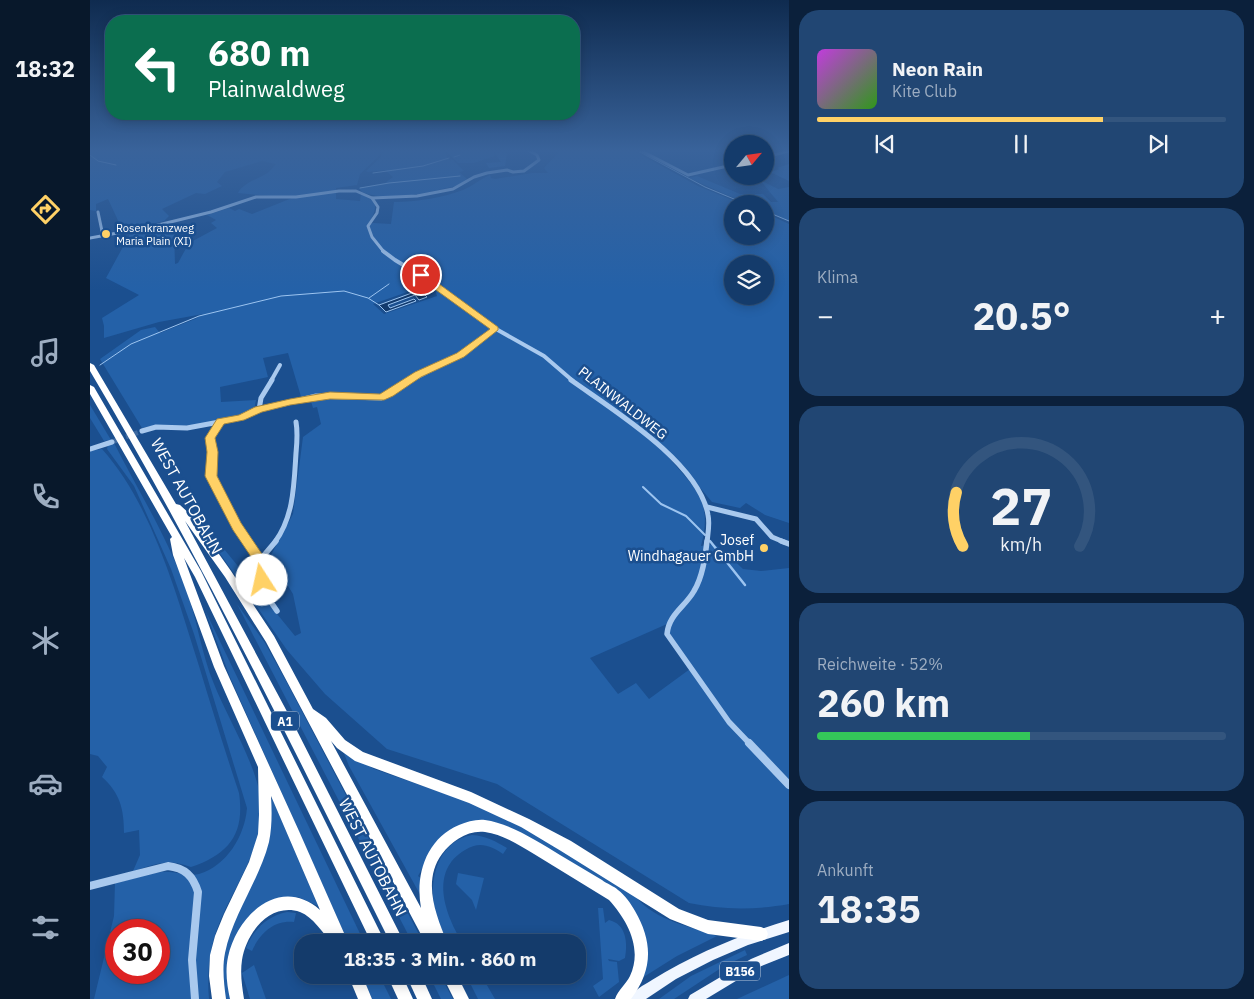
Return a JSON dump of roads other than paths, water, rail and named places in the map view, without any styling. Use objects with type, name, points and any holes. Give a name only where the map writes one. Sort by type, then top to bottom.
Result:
[{"type":"highway","name":"WEST AUTOBAHN","points":[[90,365],[171,501],[240,632],[393,934]]},
{"type":"highway","name":"WEST AUTOBAHN","points":[[90,387],[198,574],[374,934]]},
{"type":"highway","points":[[171,501],[189,519],[270,639],[428,934]]},
{"type":"highway","points":[[173,532],[178,555],[219,667],[338,934]]},
{"type":"highway","points":[[308,710],[322,722],[341,744],[359,757],[471,798],[525,823],[573,850],[675,914],[708,927],[761,934]]},
{"type":"highway","points":[[218,999],[215,966],[221,935],[255,864],[264,832],[267,801],[264,787],[264,766]]},
{"type":"highway","points":[[436,934],[426,903],[425,882],[432,860],[443,843],[456,833],[475,826],[486,826],[504,832],[614,895],[623,904],[637,928],[641,956],[637,976],[622,999]]},
{"type":"highway","points":[[237,999],[234,968],[239,942],[254,919],[268,908],[291,903],[302,905],[313,913],[333,934]]},
{"type":"highway","points":[[359,984],[365,999]]},
{"type":"highway","points":[[398,984],[406,999]]},
{"type":"highway","points":[[418,984],[425,999]]},
{"type":"highway","points":[[454,984],[462,999]]},
{"type":"main road","name":"B156","points":[[635,999],[689,964],[732,944],[789,926]]},
{"type":"main road","name":"B156","points":[[694,999],[755,962],[789,949]]},
{"type":"street","points":[[90,238],[130,232],[211,212],[256,197],[299,197]]},
{"type":"street","points":[[369,197],[403,197]]},
{"type":"street","name":"PLAINWALDWEG","points":[[372,198],[378,207],[377,213],[368,226],[373,240],[383,253],[433,282],[482,321],[546,358],[564,374],[645,433],[689,477],[700,492],[707,507],[709,530],[700,578],[694,591],[667,623],[667,634],[729,722],[789,785]]},
{"type":"street","points":[[98,212],[103,236]]},
{"type":"street","points":[[142,430],[156,427],[187,428],[241,418],[259,410],[316,396],[381,398],[390,394],[418,374],[460,355],[495,329]]},
{"type":"street","points":[[259,410],[261,398],[280,366]]},
{"type":"street","points":[[220,422],[210,438],[212,452],[211,476],[237,526],[260,560],[264,592],[276,611]]},
{"type":"street","points":[[260,560],[268,552],[286,525],[291,508],[299,434],[296,422]]},
{"type":"street","points":[[90,449],[112,442]]},
{"type":"street","points":[[707,507],[756,519],[772,537],[789,544]]},
{"type":"street","points":[[90,886],[168,866],[178,867],[191,876],[198,892],[192,960],[195,999]]},
{"type":"waterway","points":[[774,215],[789,221]]},
{"type":"waterway","points":[[369,298],[389,284]]},
{"type":"waterway","points":[[100,365],[131,344],[199,316],[281,296],[344,291],[368,298],[379,305]]},
{"type":"waterway","points":[[643,487],[661,504],[686,516],[705,535]]},
{"type":"waterway","points":[[710,541],[745,585]]},
{"type":"tunnel","points":[[112,442],[142,431]]},
{"type":"place","name":"Rosenkranzweg Maria Plain (XI)","points":[[106,234]]},
{"type":"place","name":"Josef Windhagauer GmbH","points":[[764,548]]}]
